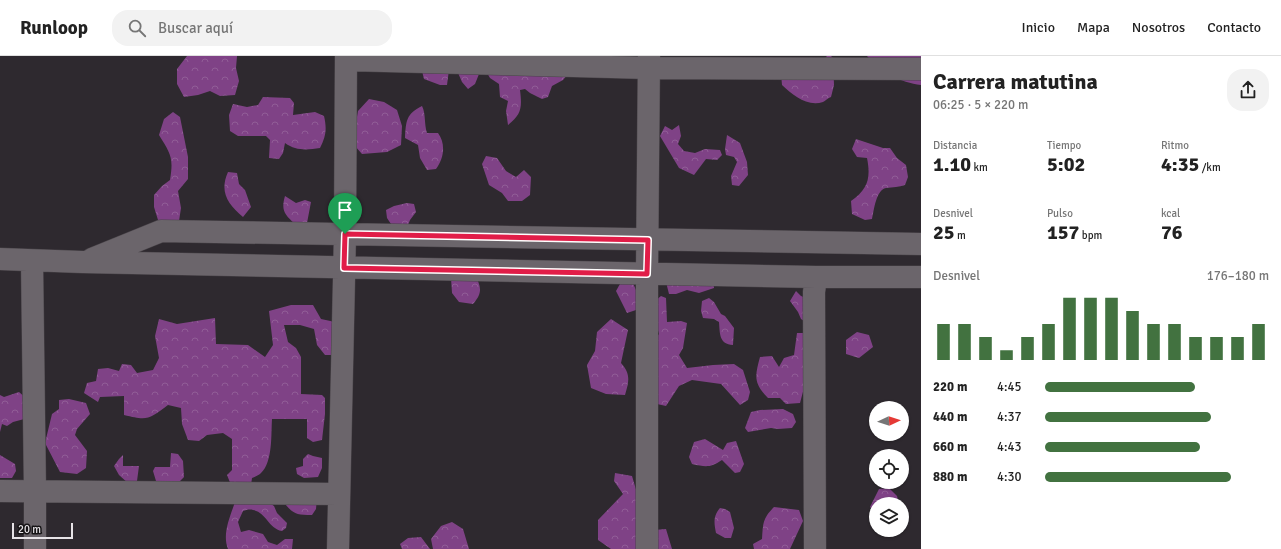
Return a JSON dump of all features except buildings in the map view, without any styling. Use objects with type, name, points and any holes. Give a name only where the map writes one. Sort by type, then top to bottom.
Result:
[{"type":"street","points":[[338,549],[338,494],[345,234],[346,58],[648,62],[921,69]]},
{"type":"street","points":[[647,549],[648,62]]},
{"type":"street","points":[[82,262],[161,231],[921,244]]},
{"type":"street","points":[[0,259],[32,261],[647,274],[921,277]]},
{"type":"street","points":[[32,261],[35,549]]},
{"type":"street","points":[[815,549],[814,292],[816,277]]},
{"type":"street","points":[[0,491],[338,494]]},
{"type":"green space","points":[[187,56],[237,56],[236,68],[239,81],[235,95],[220,96],[210,91],[184,97],[177,84],[177,69]]},
{"type":"green space","points":[[827,56],[831,56],[833,58],[834,85],[831,97],[823,102],[811,103],[791,93],[782,85],[781,74],[814,80],[821,78],[824,59]]},
{"type":"green space","points":[[867,56],[921,56],[921,85],[906,82],[891,75],[878,67]]},
{"type":"green space","points":[[450,62],[447,85],[440,85],[424,79],[420,63]]},
{"type":"green space","points":[[455,66],[479,74],[475,84],[468,89],[462,82]]},
{"type":"green space","points":[[483,66],[568,74],[563,80],[552,86],[548,97],[542,99],[525,89],[520,90],[520,110],[513,121],[508,125],[506,111],[508,101],[500,97],[499,84],[490,78]]},
{"type":"green space","points":[[263,97],[290,98],[294,103],[293,115],[315,112],[324,116],[324,140],[320,148],[302,149],[289,146],[285,143],[283,153],[279,159],[269,158],[270,140],[266,136],[238,136],[230,131],[229,115],[233,104],[247,107],[258,105]]},
{"type":"green space","points":[[369,99],[384,102],[397,110],[402,126],[401,145],[387,152],[362,154],[355,146],[355,128],[358,111]]},
{"type":"green space","points":[[422,106],[427,133],[438,133],[441,137],[443,146],[441,160],[436,169],[427,170],[420,158],[418,145],[405,138],[406,127],[410,115]]},
{"type":"green space","points":[[173,112],[180,117],[188,157],[188,179],[178,191],[181,208],[179,221],[169,224],[158,220],[154,207],[154,195],[170,180],[172,166],[171,160],[166,146],[159,135],[164,119]]},
{"type":"green space","points":[[679,125],[681,136],[678,144],[684,151],[695,153],[705,149],[720,150],[722,155],[717,160],[706,159],[694,175],[679,168],[660,136],[665,126],[672,130]]},
{"type":"green space","points":[[727,135],[740,143],[747,162],[748,175],[739,186],[732,185],[731,176],[737,162],[734,157],[726,155],[725,149]]},
{"type":"green space","points":[[856,139],[883,148],[890,148],[897,158],[906,165],[908,177],[905,185],[886,188],[880,192],[876,201],[872,219],[865,220],[852,214],[851,201],[857,197],[865,187],[869,171],[867,158],[857,157],[852,149]]},
{"type":"green space","points":[[486,156],[497,158],[506,171],[516,177],[524,170],[531,177],[530,195],[522,201],[508,201],[502,193],[489,185],[482,164]]},
{"type":"green space","points":[[228,172],[237,173],[239,184],[245,190],[251,207],[243,217],[226,197],[224,186]]},
{"type":"green space","points":[[285,196],[296,203],[305,200],[311,202],[307,223],[295,224],[288,217],[284,212],[283,205]]},
{"type":"green space","points":[[407,203],[414,204],[416,212],[410,220],[406,230],[393,227],[387,218],[386,210],[394,206]]},
{"type":"green space","points":[[474,270],[480,288],[479,295],[473,304],[459,302],[452,293],[451,278]]},
{"type":"green space","points":[[665,278],[714,285],[714,288],[699,293],[687,290],[676,294],[669,294]]},
{"type":"green space","points":[[632,281],[636,290],[642,294],[636,310],[627,313],[616,291],[620,284]]},
{"type":"green space","points":[[796,291],[801,296],[806,298],[807,323],[801,319],[790,301]]},
{"type":"green space","points":[[661,296],[666,298],[667,322],[681,321],[687,323],[683,348],[679,355],[687,368],[734,364],[743,370],[750,392],[748,400],[740,405],[721,384],[692,380],[679,386],[666,406],[657,404],[653,342],[659,334],[656,323],[655,301]]},
{"type":"green space","points":[[709,298],[714,302],[721,314],[725,316],[734,328],[733,345],[725,343],[721,338],[719,322],[714,319],[703,318],[701,311],[702,301]]},
{"type":"green space","points":[[291,305],[313,305],[321,319],[335,322],[335,355],[325,355],[317,345],[314,329],[300,325],[284,325],[288,342],[296,348],[301,357],[301,394],[322,395],[325,398],[322,440],[313,442],[307,438],[307,419],[272,419],[271,448],[268,462],[261,473],[252,478],[251,485],[231,485],[227,475],[232,470],[232,439],[223,433],[207,435],[199,441],[188,440],[182,424],[181,408],[168,405],[148,418],[138,418],[124,415],[124,396],[100,397],[98,402],[84,393],[87,383],[96,381],[98,369],[108,368],[119,371],[122,364],[131,365],[137,373],[153,370],[159,358],[155,336],[159,319],[177,324],[215,318],[216,344],[248,345],[265,357],[273,345],[269,311]]},
{"type":"green space","points":[[611,319],[628,330],[621,363],[628,375],[625,395],[606,394],[591,388],[587,365],[595,351],[597,332]]},
{"type":"green space","points":[[857,332],[869,335],[873,347],[859,358],[846,354],[846,340]]},
{"type":"green space","points":[[797,333],[808,333],[805,384],[800,403],[786,404],[780,398],[768,398],[763,393],[756,379],[756,374],[760,357],[772,356],[779,367],[784,358],[794,355]]},
{"type":"green space","points":[[19,392],[29,401],[28,418],[13,422],[7,426],[2,424],[0,432],[0,395],[4,397]]},
{"type":"green space","points":[[69,399],[86,403],[90,414],[77,429],[75,435],[87,451],[86,468],[77,474],[60,472],[45,443],[52,414],[59,409],[59,400]]},
{"type":"green space","points":[[783,409],[793,414],[796,422],[792,428],[771,428],[748,432],[745,428],[751,412]]},
{"type":"green space","points":[[705,439],[723,450],[727,443],[736,441],[744,464],[740,472],[735,473],[722,460],[708,466],[692,464],[689,457],[694,442]]},
{"type":"green space","points":[[171,453],[178,454],[183,461],[184,477],[177,484],[165,484],[156,481],[153,471],[155,467],[170,467]]},
{"type":"green space","points":[[308,454],[322,458],[322,468],[318,477],[304,478],[297,474],[296,468],[303,466],[303,459]]},
{"type":"green space","points":[[0,455],[15,464],[16,471],[12,478],[0,478]]},
{"type":"green space","points":[[123,455],[123,466],[139,466],[137,481],[129,484],[119,475],[114,466]]},
{"type":"green space","points":[[615,473],[632,476],[640,503],[654,530],[666,529],[672,549],[611,549],[598,540],[598,520],[623,494],[614,481]]},
{"type":"green space","points":[[879,489],[890,489],[897,497],[875,497]]},
{"type":"green space","points":[[260,497],[274,506],[277,513],[287,523],[286,528],[282,531],[277,529],[257,511],[249,510],[243,511],[238,522],[241,532],[249,530],[263,534],[268,542],[277,545],[285,539],[293,539],[292,549],[228,549],[226,543],[226,531],[235,502]]},
{"type":"green space","points":[[317,497],[316,509],[312,515],[295,513],[282,500]]},
{"type":"green space","points":[[774,507],[799,510],[803,521],[790,549],[754,549],[753,544],[762,539],[764,521]]},
{"type":"green space","points":[[720,508],[730,512],[734,528],[731,538],[725,538],[716,533],[715,520],[716,514]]},
{"type":"green space","points":[[452,522],[463,529],[469,549],[433,549],[431,539],[441,526]]},
{"type":"green space","points":[[421,537],[430,549],[402,549],[400,544],[408,538]]},
{"type":"route","points":[[345,234],[648,240],[647,274],[344,268],[345,234]]}]
